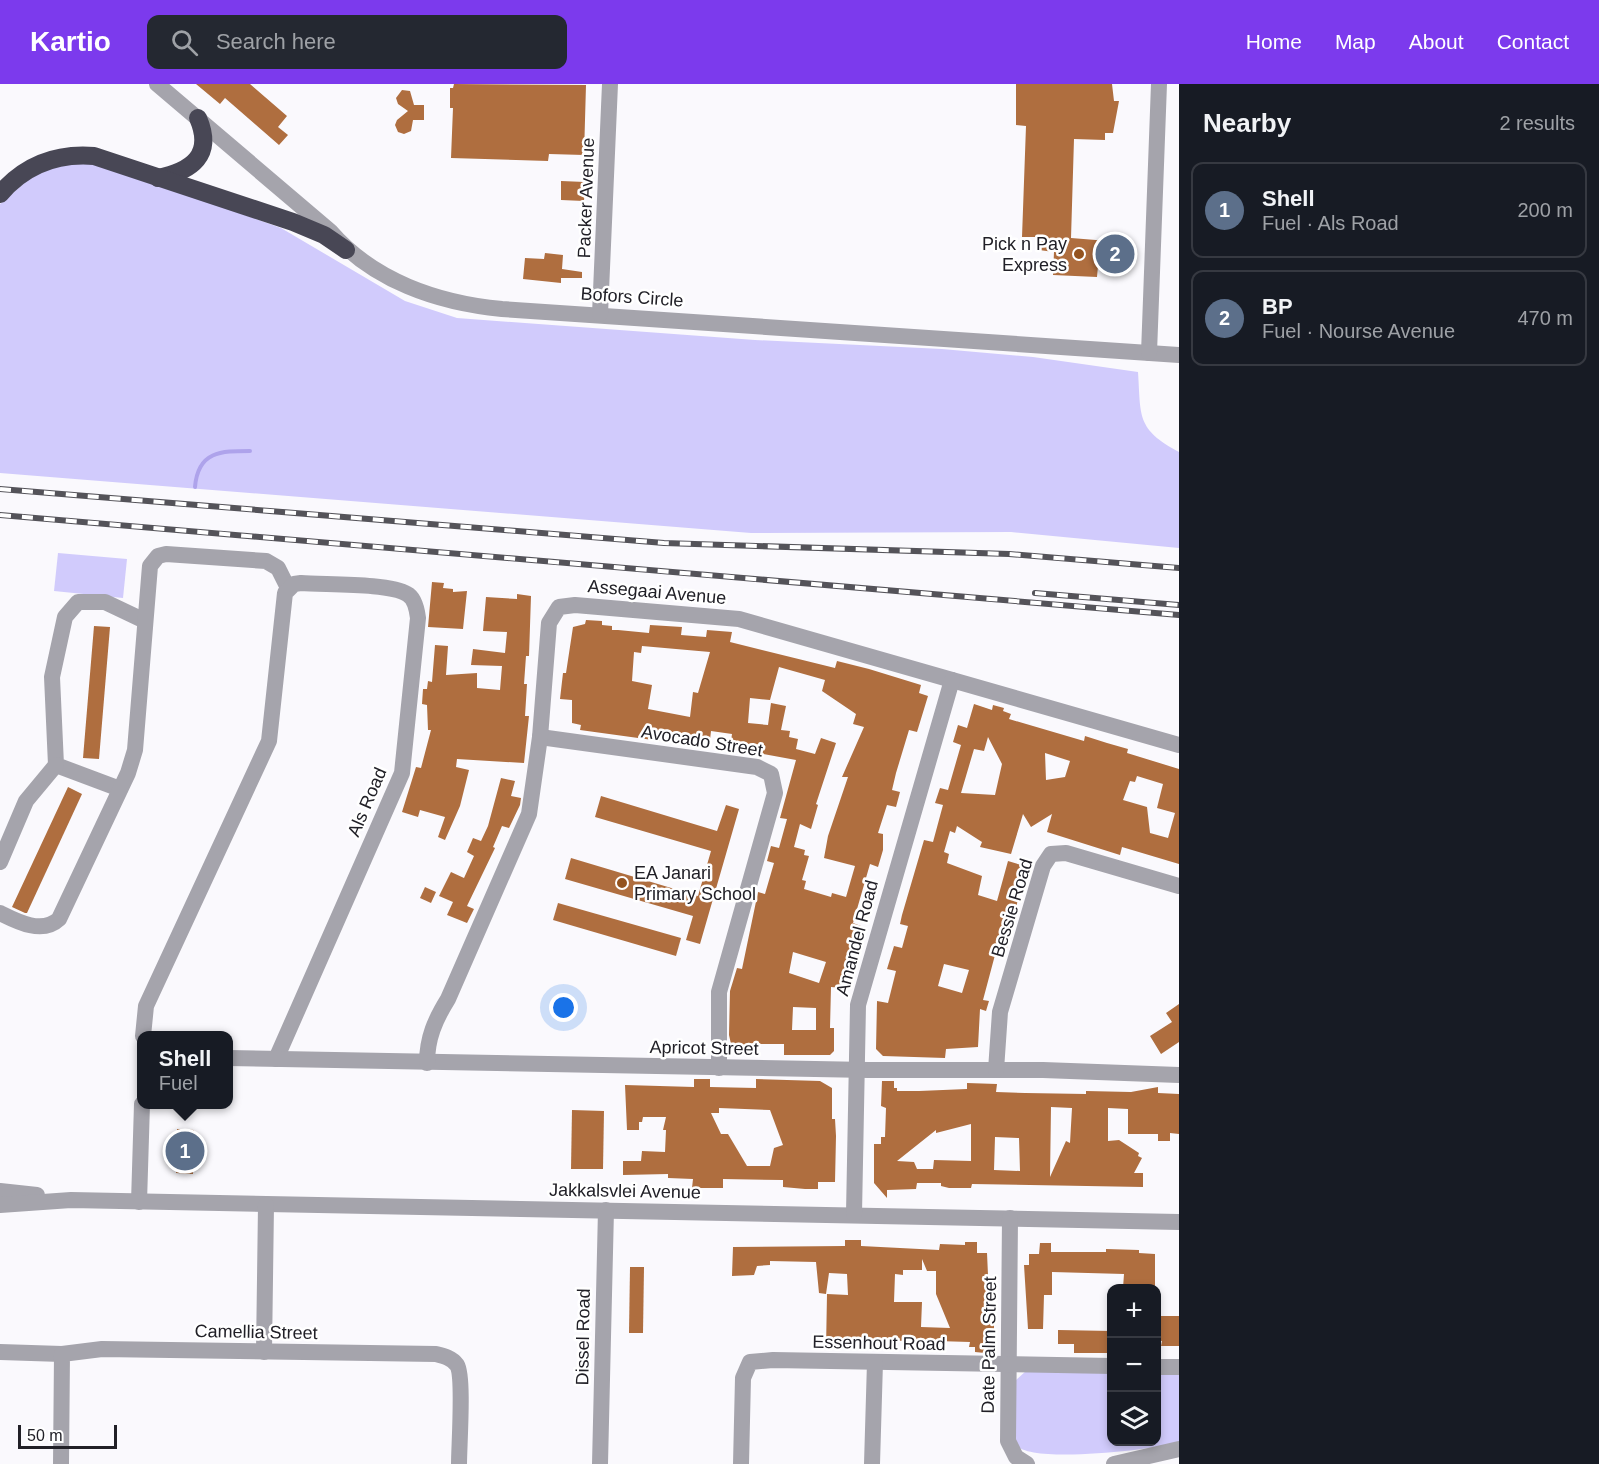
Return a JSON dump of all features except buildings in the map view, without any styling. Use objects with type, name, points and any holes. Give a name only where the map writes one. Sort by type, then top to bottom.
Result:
[{"type":"highway","points":[[157,178],[183,171],[198,159],[203,142],[198,118]]},
{"type":"highway","points":[[0,194],[30,168],[52,159],[70,156],[102,158],[293,222],[324,235],[346,250]]},
{"type":"street","name":"Bofors Circle","points":[[157,84],[330,231],[346,250],[400,283],[457,304],[1179,356]]},
{"type":"street","name":"Packer Avenue","points":[[600,314],[610,84]]},
{"type":"street","points":[[1149,353],[1160,84]]},
{"type":"street","points":[[0,913],[34,926],[54,924],[120,789],[135,750],[150,566],[158,556],[166,554],[272,563],[284,576],[288,588],[283,599],[269,741],[146,1006],[143,1031]]},
{"type":"street","name":"Als Road","points":[[276,1059],[402,773],[418,618],[417,606],[408,594],[392,589],[301,584],[288,588]]},
{"type":"street","points":[[0,862],[26,801],[56,765],[51,689],[56,652],[65,617],[78,602],[105,602],[146,621]]},
{"type":"street","name":"Assegaai Avenue","points":[[427,1063],[428,1040],[434,1022],[448,999],[529,814],[540,737],[549,623],[559,607],[575,604],[739,619],[1179,745]]},
{"type":"street","name":"Amandel Road","points":[[854,1215],[861,992],[952,680]]},
{"type":"street","name":"Avocado Street","points":[[540,737],[757,767],[771,774],[776,793],[719,992],[719,1068]]},
{"type":"street","points":[[56,765],[120,789]]},
{"type":"street","name":"Bessie Road","points":[[996,1070],[1000,1012],[1046,858],[1051,854],[1066,853],[1179,886]]},
{"type":"street","name":"Apricot Street","points":[[233,1058],[1179,1075]]},
{"type":"street","points":[[139,1202],[142,1109]]},
{"type":"street","name":"Jakkalsvlei Avenue","points":[[0,1191],[71,1200],[139,1202],[1179,1222]]},
{"type":"street","name":"Jakkalsvlei Avenue","points":[[0,1205],[71,1200]]},
{"type":"street","points":[[264,1352],[266,1205]]},
{"type":"street","name":"Dissel Road","points":[[600,1464],[606,1210]]},
{"type":"street","name":"Date Palm Street","points":[[1010,1218],[1008,1441],[1016,1457],[1027,1464]]},
{"type":"street","name":"Camellia Street","points":[[0,1352],[62,1354],[102,1349],[436,1354],[448,1357],[456,1363],[460,1379],[459,1464]]},
{"type":"street","points":[[61,1464],[62,1354]]},
{"type":"street","name":"Essenhout Road","points":[[741,1464],[743,1378],[750,1362],[773,1360],[1107,1366]]},
{"type":"street","points":[[872,1464],[875,1362]]},
{"type":"street","points":[[1161,1366],[1179,1367]]},
{"type":"street","points":[[1114,1464],[1179,1449]]},
{"type":"shaded area","points":[[76,161],[115,168],[281,228],[405,301],[457,318],[755,340],[942,349],[1033,357],[1138,372],[1141,411],[1148,428],[1165,444],[1179,452],[1179,548],[1011,532],[751,533],[0,473],[0,204],[38,171]]},
{"type":"shaded area","points":[[58,553],[127,559],[123,598],[54,591]]},
{"type":"shaded area","points":[[1026,1371],[1107,1372],[1107,1446],[1161,1446],[1066,1455],[1026,1451],[1016,1445],[1015,1440],[1016,1380]]},
{"type":"shaded area","points":[[1161,1373],[1179,1373],[1179,1443],[1161,1446]]},
{"type":"waterway","points":[[195,487],[197,475],[206,460],[221,453],[250,451]]},
{"type":"railway","points":[[0,489],[664,543],[1009,554],[1179,568]]},
{"type":"railway","points":[[0,515],[1179,615]]},
{"type":"railway","points":[[1035,593],[1179,605]]},
{"type":"place","name":"Pick n Pay Express","points":[[1079,254]]},
{"type":"place","name":"BP","points":[[1115,254]]},
{"type":"place","name":"EA Janari Primary School","points":[[622,883]]},
{"type":"place","name":"Shell","points":[[185,1151]]}]
